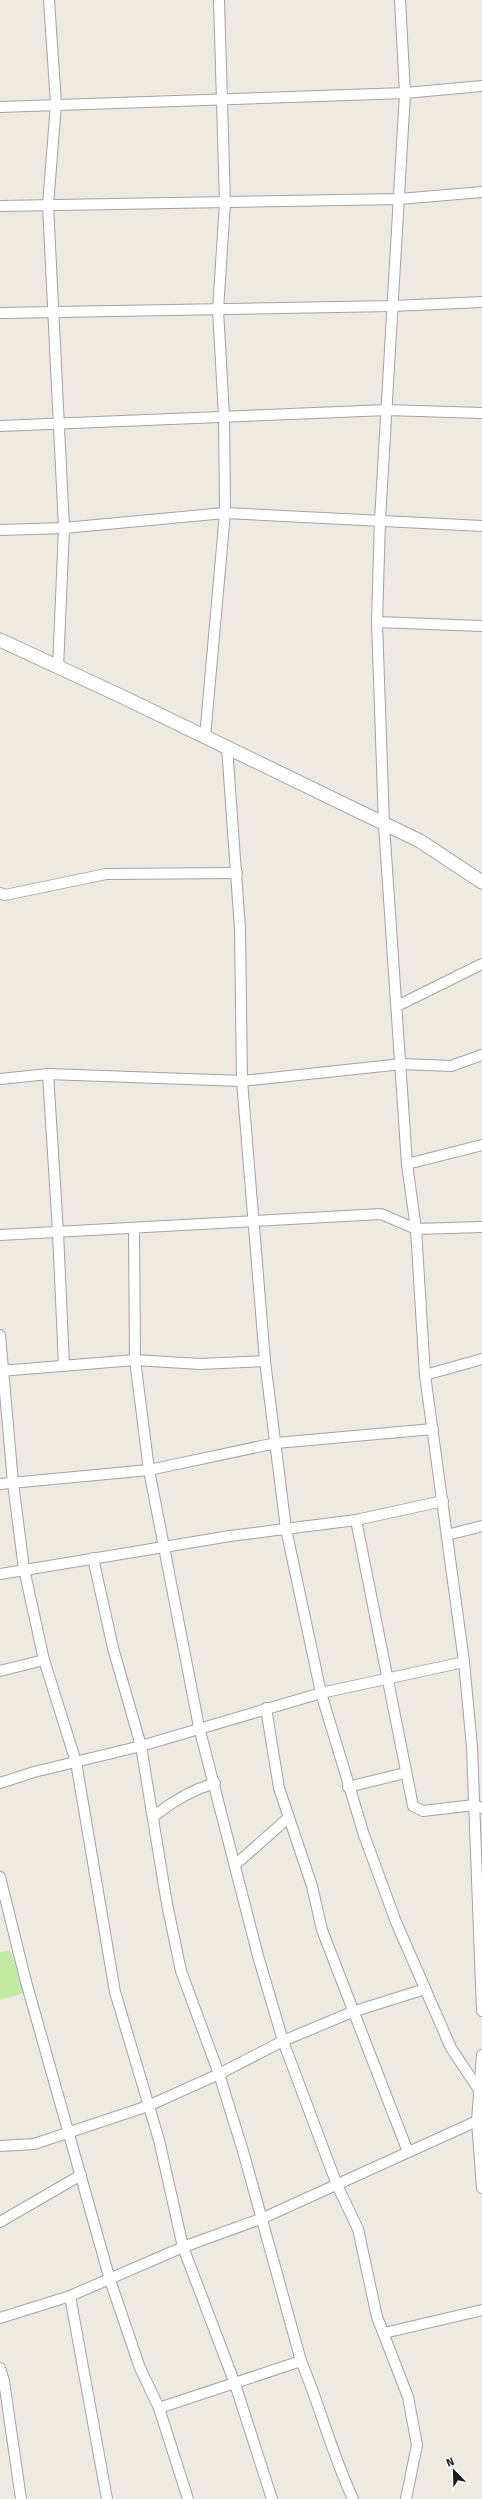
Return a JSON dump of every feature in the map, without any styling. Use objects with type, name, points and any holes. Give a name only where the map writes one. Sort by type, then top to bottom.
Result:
[{"type":"street","points":[[49,0],[56,104],[48,206],[54,310],[57,423],[64,528],[58,668]]},
{"type":"street","points":[[205,737],[225,513],[224,416],[218,310],[225,203],[219,0]]},
{"type":"street","points":[[400,0],[405,93],[380,520],[377,622],[384,825],[402,1064],[407,1164],[416,1229],[425,1375],[464,1662],[478,1807],[482,2012]]},
{"type":"street","points":[[0,107],[405,93],[482,86]]},
{"type":"street","points":[[0,206],[399,200],[482,192]]},
{"type":"street","points":[[0,313],[54,310],[218,310],[392,306],[482,302]]},
{"type":"street","points":[[0,426],[386,410],[482,414]]},
{"type":"street","points":[[0,530],[64,528],[225,513],[482,526]]},
{"type":"street","points":[[377,622],[482,626]]},
{"type":"street","points":[[0,640],[227,747],[384,825],[420,841],[482,882]]},
{"type":"street","points":[[227,747],[240,929],[242,1082],[255,1221],[265,1361],[286,1529],[321,1693],[348,1787],[396,1922],[451,2048],[479,2090]]},
{"type":"street","points":[[0,893],[4,895],[106,874],[237,873]]},
{"type":"street","points":[[397,1006],[482,964]]},
{"type":"street","points":[[0,1079],[48,1074],[242,1082],[402,1064],[451,1066],[482,1056]]},
{"type":"street","points":[[48,1074],[58,1232],[64,1366]]},
{"type":"street","points":[[407,1164],[482,1145]]},
{"type":"street","points":[[0,1235],[382,1214],[416,1229],[482,1227]]},
{"type":"street","points":[[134,1228],[135,1360],[149,1470],[199,1727],[283,2041],[337,2185],[358,2229],[377,2316],[408,2397],[417,2445],[406,2499]]},
{"type":"street","points":[[0,1334],[2,1371],[13,1483],[24,1569],[44,1660],[76,1762],[97,1875],[100,1912],[110,1964],[164,2162],[183,2247],[235,2384],[272,2499]]},
{"type":"street","points":[[425,1375],[482,1359]]},
{"type":"street","points":[[2,1371],[135,1360],[200,1364],[265,1361]]},
{"type":"street","points":[[0,1484],[149,1470],[276,1443],[433,1429]]},
{"type":"street","points":[[0,1574],[163,1547],[356,1520],[443,1500]]},
{"type":"street","points":[[356,1520],[388,1678],[410,1801],[418,1810],[430,1811],[478,1807]]},
{"type":"street","points":[[447,1535],[482,1526]]},
{"type":"street","points":[[93,1558],[113,1648],[141,1746],[154,1816],[167,1904],[181,1971],[219,2074],[263,2218],[301,2361],[317,2399],[340,2470],[353,2499]]},
{"type":"street","points":[[0,1671],[44,1660]]},
{"type":"street","points":[[0,1783],[34,1772],[141,1746],[199,1727],[321,1693],[464,1662]]},
{"type":"street","points":[[266,1708],[279,1788],[312,1886],[322,1930],[352,2012],[408,2152]]},
{"type":"street","points":[[348,1787],[405,1773]]},
{"type":"street","points":[[154,1816],[174,1801],[196,1788],[215,1783]]},
{"type":"street","points":[[235,1865],[288,1818]]},
{"type":"street","points":[[0,1877],[25,1978],[110,2280],[140,2368],[159,2408],[188,2499]]},
{"type":"street","points":[[0,2146],[34,2144],[69,2134],[148,2106],[219,2074],[283,2041],[352,2012],[425,1988]]},
{"type":"street","points":[[482,2055],[477,2121],[482,2188]]},
{"type":"street","points":[[0,2318],[70,2296],[110,2280],[183,2247],[263,2218],[477,2121]]},
{"type":"street","points":[[0,2222],[81,2175]]},
{"type":"street","points":[[70,2296],[106,2499]]},
{"type":"street","points":[[384,2332],[482,2310]]},
{"type":"street","points":[[159,2408],[301,2361]]},
{"type":"street","points":[[0,2368],[4,2381],[21,2499]]},
{"type":"green space","points":[[10,1950],[25,1993],[0,2000],[0,1952]]}]
